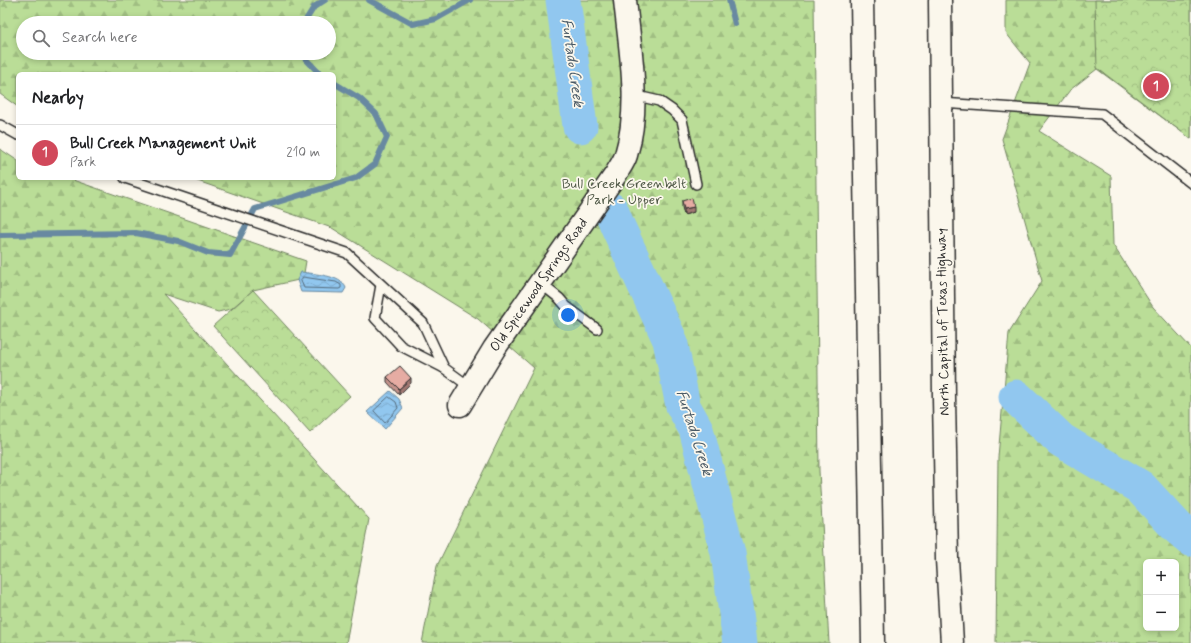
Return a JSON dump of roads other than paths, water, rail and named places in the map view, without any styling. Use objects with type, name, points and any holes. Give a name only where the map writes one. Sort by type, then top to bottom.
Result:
[{"type":"main road","name":"Old Spicewood Springs Road","points":[[465,396],[494,349],[616,174],[625,157],[630,136],[633,95],[625,0]]},
{"type":"main road","points":[[862,0],[873,643]]},
{"type":"main road","name":"North Capital of Texas Highway","points":[[940,0],[947,551],[952,643]]},
{"type":"lane","points":[[633,95],[659,101],[672,110],[682,120],[696,184]]},
{"type":"lane","points":[[941,103],[1102,114],[1191,183]]},
{"type":"lane","points":[[0,125],[16,134]]},
{"type":"lane","points":[[131,180],[348,253],[423,323],[444,368],[465,396]]},
{"type":"lane","points":[[540,283],[559,298],[566,306],[597,329]]},
{"type":"lane","points":[[381,285],[375,318],[401,346],[444,368]]},
{"type":"water","points":[[301,272],[339,280],[346,288],[343,293],[301,292],[297,280]]},
{"type":"water","points":[[390,391],[399,399],[403,408],[385,429],[367,412]]},
{"type":"waterway","points":[[308,16],[314,7],[325,0]]},
{"type":"waterway","points":[[369,0],[413,24],[436,19],[470,0]]},
{"type":"waterway","name":"Furtado Creek","points":[[563,0],[580,126]]},
{"type":"waterway","points":[[729,0],[735,24]]},
{"type":"waterway","points":[[307,60],[318,72]]},
{"type":"waterway","points":[[0,235],[136,233],[178,241],[208,253],[230,255],[255,209],[356,178],[375,164],[387,137],[376,114],[359,98],[336,84]]},
{"type":"waterway","name":"Furtado Creek","points":[[611,210],[670,340],[683,406],[696,429],[728,553],[740,643]]},
{"type":"waterway","points":[[1016,397],[1061,440],[1140,487],[1177,527],[1191,539]]},
{"type":"place","name":"Bull Creek Management Unit","points":[[1156,86]]},
{"type":"park label","name":"Bull Creek Greenbelt Park - Upper","points":[[624,192]]}]
